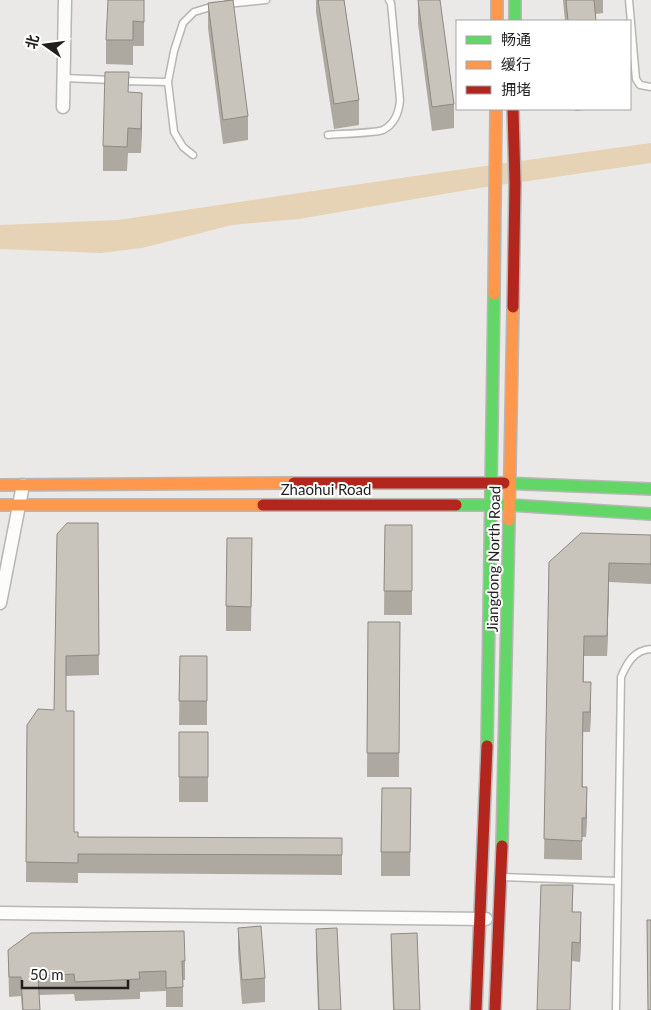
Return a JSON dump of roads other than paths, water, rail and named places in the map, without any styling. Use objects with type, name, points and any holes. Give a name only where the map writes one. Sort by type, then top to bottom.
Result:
[{"type":"main road","points":[[497,0],[497,20]]},
{"type":"main road","points":[[515,0],[515,20]]},
{"type":"main road","name":"Jiangdong North Road","points":[[476,1010],[482,919],[487,781],[496,110]]},
{"type":"main road","name":"Jiangdong North Road","points":[[495,1010],[504,785],[510,505],[515,184],[513,110]]},
{"type":"main road","name":"Zhaohui Road","points":[[0,485],[510,482],[651,489]]},
{"type":"main road","name":"Zhaohui Road","points":[[0,505],[510,505],[651,514]]},
{"type":"street","points":[[63,107],[65,0]]},
{"type":"street","points":[[0,602],[23,485]]},
{"type":"street","points":[[0,913],[498,920]]},
{"type":"lane","points":[[193,155],[183,147],[174,132],[168,82],[174,51],[183,23],[194,12],[210,6],[266,0]]},
{"type":"lane","points":[[328,135],[383,130],[394,121],[399,109],[400,100],[391,3],[389,0]]},
{"type":"lane","points":[[629,0],[631,20]]},
{"type":"lane","points":[[631,23],[636,79],[640,85],[651,87]]},
{"type":"lane","points":[[64,78],[168,82]]},
{"type":"lane","points":[[616,1010],[620,677],[629,660],[643,650],[651,649]]},
{"type":"lane","points":[[500,877],[618,881]]}]
